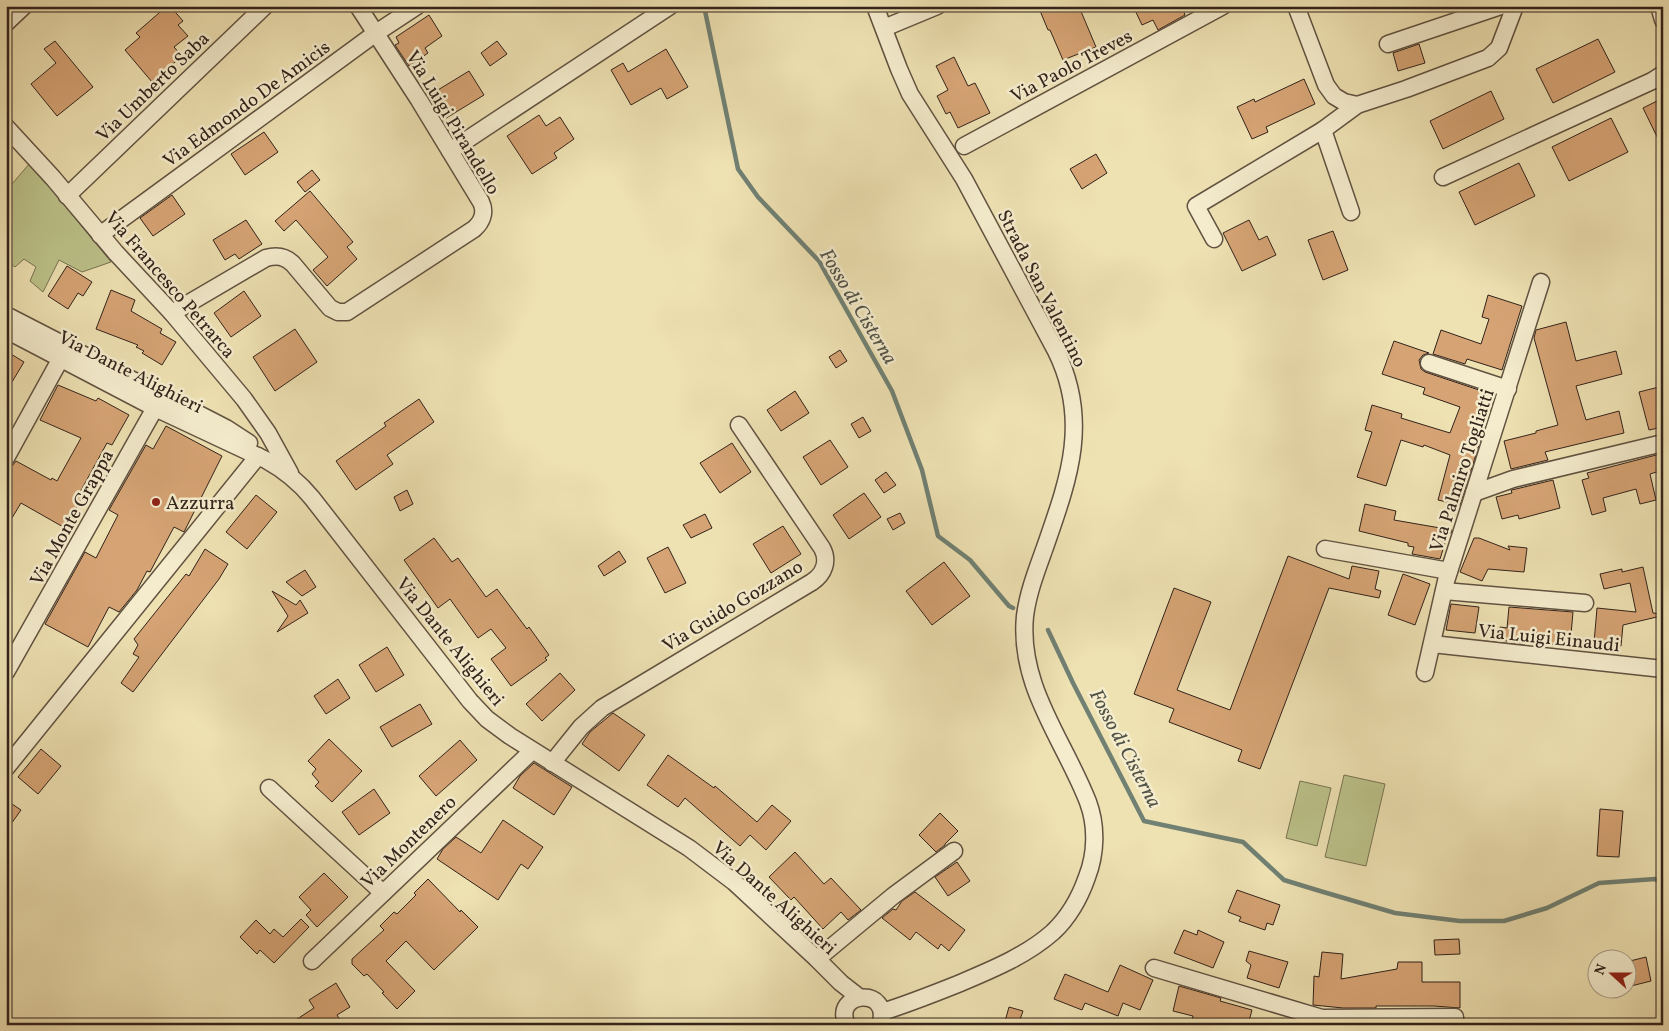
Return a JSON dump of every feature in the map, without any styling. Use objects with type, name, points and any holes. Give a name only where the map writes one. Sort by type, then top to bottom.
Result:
[{"type":"street","points":[[6,23],[24,6]]},
{"type":"street","name":"Via Umberto Saba","points":[[68,196],[265,6]]},
{"type":"street","name":"Via Luigi Pirandello","points":[[172,313],[266,258],[276,256],[286,259],[293,264],[330,308],[338,312],[351,311],[474,229],[480,222],[483,205],[358,6]]},
{"type":"street","name":"Via Edmondo De Amicis","points":[[100,235],[376,33],[417,6]]},
{"type":"street","points":[[450,151],[670,6]]},
{"type":"street","name":"Strada San Valentino","points":[[875,6],[910,94],[964,179],[1056,351],[1071,389],[1075,428],[1071,465],[1026,608],[1025,640],[1029,668],[1038,696],[1046,717],[1084,792],[1091,811],[1094,829],[1093,857],[1082,891],[1071,911],[1046,938],[1030,949],[984,973],[907,1004],[881,1018]]},
{"type":"street","points":[[884,28],[937,6]]},
{"type":"street","name":"Via Paolo Treves","points":[[964,146],[1223,6]]},
{"type":"street","points":[[1296,6],[1326,85],[1339,100],[1357,104]]},
{"type":"street","points":[[1388,44],[1501,6]]},
{"type":"street","points":[[1214,239],[1196,206],[1323,130],[1357,104],[1406,89],[1488,58],[1499,48],[1514,6]]},
{"type":"street","points":[[1659,6],[1663,20]]},
{"type":"street","points":[[1444,177],[1663,74]]},
{"type":"street","name":"Via Francesco Petrarca","points":[[6,127],[30,152],[100,235],[172,313],[249,405],[268,433],[292,477]]},
{"type":"street","points":[[1323,130],[1351,212]]},
{"type":"street","name":"Via Palmiro Togliatti","points":[[1425,673],[1449,571],[1541,282]]},
{"type":"street","points":[[6,315],[232,432],[244,439],[262,458],[6,768]]},
{"type":"street","name":"Via Dante Alighieri","points":[[6,330],[155,408],[262,458],[292,477],[312,498],[475,706],[503,732],[705,860],[734,882],[841,983],[859,997],[871,998],[876,1002],[881,1018]]},
{"type":"street","points":[[6,458],[61,358]]},
{"type":"street","points":[[1429,363],[1508,389]]},
{"type":"street","name":"Via Monte Grappa","points":[[6,672],[155,408]]},
{"type":"street","name":"Via Guido Gozzano","points":[[552,763],[581,727],[606,704],[817,579],[823,571],[826,557],[822,548],[739,425]]},
{"type":"street","points":[[1474,493],[1513,479],[1663,443]]},
{"type":"street","points":[[1325,549],[1449,571]]},
{"type":"street","points":[[1444,591],[1585,603]]},
{"type":"street","name":"Via Luigi Einaudi","points":[[1432,644],[1663,669]]},
{"type":"street","name":"Via Montenero","points":[[312,961],[532,750]]},
{"type":"street","points":[[269,788],[382,893]]},
{"type":"street","points":[[817,959],[893,896],[954,851]]},
{"type":"street","points":[[1154,968],[1322,1018],[1455,1017],[1455,1025]]},
{"type":"street","points":[[847,1025],[844,1016],[845,1009],[848,1004],[859,997]]},
{"type":"green space","points":[[30,163],[111,262],[82,272],[59,260],[43,292],[30,281],[36,267],[24,259],[15,267],[6,260],[6,191]]},
{"type":"green space","points":[[1344,775],[1385,784],[1366,866],[1325,857]]},
{"type":"green space","points":[[1300,781],[1331,788],[1317,846],[1286,838]]},
{"type":"building","points":[[167,6],[170,6],[183,21],[178,25],[188,36],[174,47],[182,56],[152,82],[125,50],[140,37],[136,33]]},
{"type":"building","points":[[1038,6],[1074,6],[1076,10],[1080,9],[1096,47],[1063,60]]},
{"type":"building","points":[[1133,6],[1182,6],[1185,15],[1158,30],[1153,20],[1142,25]]},
{"type":"building","points":[[429,15],[442,36],[425,48],[428,53],[409,66],[395,45],[399,43],[396,37]]},
{"type":"building","points":[[1598,39],[1615,72],[1553,103],[1536,69]]},
{"type":"building","points":[[55,41],[93,87],[57,116],[31,84],[56,63],[44,49]]},
{"type":"building","points":[[497,41],[507,54],[490,66],[481,53]]},
{"type":"building","points":[[1419,44],[1425,63],[1398,71],[1393,53]]},
{"type":"building","points":[[666,49],[688,87],[667,99],[661,88],[631,105],[611,70],[623,63],[628,72]]},
{"type":"building","points":[[954,57],[968,86],[975,83],[990,113],[958,128],[950,112],[946,114],[937,96],[948,90],[936,66]]},
{"type":"building","points":[[469,71],[484,95],[443,120],[428,96]]},
{"type":"building","points":[[1304,79],[1315,104],[1266,127],[1268,132],[1252,139],[1237,107],[1254,99],[1255,102]]},
{"type":"building","points":[[1491,91],[1504,119],[1443,149],[1430,121]]},
{"type":"building","points":[[1663,98],[1663,149],[1643,108]]},
{"type":"building","points":[[539,115],[546,126],[560,117],[574,139],[554,153],[557,158],[532,174],[507,136]]},
{"type":"building","points":[[1611,118],[1628,152],[1569,181],[1552,147]]},
{"type":"building","points":[[264,132],[278,152],[245,175],[231,154]]},
{"type":"building","points":[[1096,154],[1107,173],[1082,189],[1070,169]]},
{"type":"building","points":[[1519,163],[1535,196],[1475,225],[1459,192]]},
{"type":"building","points":[[312,170],[320,180],[305,192],[297,182]]},
{"type":"building","points":[[310,191],[353,242],[347,247],[357,259],[327,286],[313,270],[328,257],[296,220],[284,231],[275,221]]},
{"type":"building","points":[[172,195],[185,214],[153,236],[140,218]]},
{"type":"building","points":[[246,220],[262,244],[239,259],[235,254],[225,260],[213,240]]},
{"type":"building","points":[[1249,220],[1259,240],[1267,236],[1276,255],[1242,271],[1223,233]]},
{"type":"building","points":[[1333,231],[1348,270],[1323,280],[1308,240]]},
{"type":"building","points":[[67,266],[92,282],[83,296],[78,293],[68,309],[48,296]]},
{"type":"building","points":[[111,290],[135,300],[131,311],[162,329],[160,333],[176,342],[162,365],[142,353],[144,351],[136,347],[138,345],[96,329]]},
{"type":"building","points":[[244,291],[261,316],[231,337],[214,313]]},
{"type":"building","points":[[1488,295],[1522,306],[1502,370],[1467,359],[1465,364],[1433,354],[1441,330],[1481,344],[1489,319],[1482,317]]},
{"type":"building","points":[[1566,322],[1576,361],[1616,351],[1622,374],[1576,386],[1586,420],[1619,411],[1624,433],[1545,452],[1548,460],[1511,469],[1504,441],[1558,425],[1534,338],[1536,330]]},
{"type":"building","points":[[295,329],[317,362],[275,391],[253,357]]},
{"type":"building","points":[[1394,341],[1429,353],[1423,355],[1419,360],[1421,369],[1425,372],[1491,394],[1480,424],[1485,426],[1460,505],[1438,500],[1450,455],[1424,445],[1423,447],[1401,440],[1386,486],[1357,477],[1372,432],[1365,430],[1372,405],[1402,414],[1401,418],[1450,433],[1460,407],[1423,394],[1425,388],[1382,374]]},
{"type":"building","points":[[840,350],[847,361],[836,368],[829,357]]},
{"type":"building","points":[[6,351],[24,362],[6,392]]},
{"type":"building","points":[[58,385],[96,401],[98,398],[129,415],[112,445],[107,443],[79,494],[83,496],[65,528],[21,503],[6,528],[6,471],[8,467],[12,466],[16,461],[51,480],[52,478],[57,481],[81,438],[40,420]]},
{"type":"building","points":[[1663,386],[1663,427],[1649,430],[1639,392]]},
{"type":"building","points":[[795,391],[809,413],[781,431],[767,410]]},
{"type":"building","points":[[419,399],[434,422],[387,455],[393,464],[356,490],[336,461],[386,426],[384,423]]},
{"type":"building","points":[[863,417],[871,431],[859,438],[851,424]]},
{"type":"building","name":"Azzurra","points":[[166,426],[222,456],[184,532],[174,527],[150,572],[147,571],[137,590],[119,612],[109,607],[88,647],[45,624],[85,552],[96,558],[118,515],[109,510],[146,445],[153,449]]},
{"type":"building","points":[[830,440],[848,467],[821,485],[803,457]]},
{"type":"building","points":[[732,443],[751,472],[720,493],[700,463]]},
{"type":"building","points":[[1660,454],[1663,470],[1650,474],[1656,500],[1640,504],[1636,489],[1603,498],[1606,511],[1592,515],[1582,480],[1589,478],[1587,473]]},
{"type":"building","points":[[886,472],[896,485],[884,493],[875,480]]},
{"type":"building","points":[[1553,480],[1560,508],[1519,519],[1518,515],[1502,519],[1496,497],[1512,493],[1511,490]]},
{"type":"building","points":[[407,490],[413,504],[400,511],[394,497]]},
{"type":"building","points":[[864,493],[881,517],[849,539],[833,515]]},
{"type":"building","points":[[256,495],[277,512],[247,549],[226,532]]},
{"type":"building","points":[[1365,504],[1396,511],[1394,520],[1452,530],[1451,533],[1440,536],[1447,537],[1440,559],[1412,554],[1414,547],[1408,546],[1408,543],[1359,531]]},
{"type":"building","points":[[900,513],[905,523],[893,530],[887,519]]},
{"type":"building","points":[[705,514],[712,528],[691,538],[683,525]]},
{"type":"building","points":[[783,526],[801,554],[771,573],[753,544]]},
{"type":"building","points":[[434,538],[452,562],[458,558],[486,597],[497,589],[527,629],[529,627],[549,655],[545,658],[547,660],[511,686],[491,659],[506,648],[491,629],[478,638],[450,599],[438,608],[404,560]]},
{"type":"building","points":[[1474,538],[1479,538],[1510,550],[1508,546],[1527,548],[1524,572],[1488,569],[1482,581],[1460,572]]},
{"type":"building","points":[[668,547],[686,583],[665,593],[647,558]]},
{"type":"building","points":[[205,549],[228,564],[219,579],[133,692],[121,683],[139,657],[133,654],[138,645],[134,639],[186,574],[189,576]]},
{"type":"building","points":[[619,551],[626,562],[604,576],[598,566]]},
{"type":"building","points":[[1288,556],[1349,579],[1352,566],[1379,571],[1375,589],[1381,591],[1379,598],[1329,588],[1260,769],[1238,761],[1242,750],[1169,722],[1174,709],[1134,694],[1174,588],[1211,602],[1177,690],[1230,710]]},
{"type":"building","points":[[944,562],[970,596],[932,625],[906,591]]},
{"type":"building","points":[[1643,567],[1653,613],[1661,614],[1661,616],[1623,625],[1621,646],[1594,643],[1597,608],[1636,612],[1630,583],[1604,589],[1600,574],[1622,569],[1622,572]]},
{"type":"building","points":[[305,570],[316,587],[302,596],[286,582]]},
{"type":"building","points":[[1403,574],[1430,584],[1415,625],[1388,615]]},
{"type":"building","points":[[272,591],[296,605],[300,600],[308,613],[277,632],[288,616]]},
{"type":"building","points":[[1451,604],[1479,607],[1475,633],[1446,630]]},
{"type":"building","points":[[1509,607],[1573,612],[1570,646],[1549,644],[1550,634],[1524,632],[1523,643],[1499,640],[1500,627],[1507,628]]},
{"type":"building","points":[[387,647],[404,675],[376,692],[359,665]]},
{"type":"building","points":[[560,673],[575,690],[542,721],[526,704]]},
{"type":"building","points":[[338,679],[350,698],[326,714],[314,696]]},
{"type":"building","points":[[420,704],[432,724],[392,747],[380,727]]},
{"type":"building","points":[[613,713],[645,735],[619,771],[582,744],[590,732]]},
{"type":"building","points":[[329,739],[362,771],[332,802],[315,786],[319,782],[312,774],[316,769],[308,761]]},
{"type":"building","points":[[460,740],[477,760],[436,796],[419,776]]},
{"type":"building","points":[[41,749],[61,766],[38,794],[18,777]]},
{"type":"building","points":[[668,755],[714,788],[715,786],[757,822],[772,805],[791,821],[766,850],[750,835],[740,846],[685,798],[678,807],[647,785]]},
{"type":"building","points":[[534,763],[572,787],[554,815],[513,788],[520,776]]},
{"type":"building","points":[[374,789],[390,813],[359,835],[342,812]]},
{"type":"building","points":[[6,800],[21,810],[6,831]]},
{"type":"building","points":[[1600,809],[1623,811],[1619,857],[1597,856]]},
{"type":"building","points":[[940,813],[958,831],[936,852],[919,835]]},
{"type":"building","points":[[503,820],[543,847],[528,869],[521,864],[498,900],[437,859],[443,849],[456,837],[481,853]]},
{"type":"building","points":[[795,852],[824,884],[831,878],[861,910],[848,920],[841,912],[823,929],[794,897],[791,900],[769,877]]},
{"type":"building","points":[[957,862],[970,881],[948,896],[935,877]]},
{"type":"building","points":[[324,873],[348,897],[317,927],[306,915],[311,910],[299,897]]},
{"type":"building","points":[[428,879],[460,912],[461,910],[478,927],[434,970],[406,941],[386,961],[415,991],[397,1009],[367,974],[364,976],[352,964],[352,959],[384,930],[380,926],[394,912],[397,914],[416,895],[414,893]]},
{"type":"building","points":[[1237,890],[1280,905],[1273,925],[1267,923],[1265,930],[1239,921],[1241,917],[1228,912]]},
{"type":"building","points":[[915,892],[965,930],[949,951],[941,944],[938,949],[916,932],[910,940],[882,918],[893,909],[896,910],[902,901]]},
{"type":"building","points":[[301,919],[309,927],[274,963],[260,950],[257,954],[240,937],[256,920],[270,934],[274,929],[283,937]]},
{"type":"building","points":[[1184,930],[1197,935],[1198,930],[1224,942],[1213,968],[1174,953]]},
{"type":"building","points":[[1459,939],[1460,954],[1435,955],[1434,940]]},
{"type":"building","points":[[1249,951],[1288,962],[1279,988],[1247,978],[1251,965],[1246,961]]},
{"type":"building","points":[[1322,952],[1343,954],[1341,979],[1397,969],[1398,962],[1422,962],[1422,982],[1460,982],[1460,1008],[1376,1006],[1376,1008],[1343,1008],[1313,1005],[1314,976],[1319,977]]},
{"type":"building","points":[[1646,957],[1651,981],[1636,985],[1636,960]]},
{"type":"building","points":[[1120,965],[1153,980],[1140,1010],[1123,1003],[1118,1016],[1085,1003],[1082,1010],[1054,999],[1065,974],[1108,992]]},
{"type":"building","points":[[336,983],[350,1007],[337,1015],[343,1025],[288,1025],[314,1008],[309,1000]]},
{"type":"building","points":[[1179,986],[1221,998],[1220,1001],[1252,1010],[1248,1025],[1191,1025],[1193,1016],[1173,1011]]},
{"type":"building","points":[[1009,1007],[1023,1011],[1018,1025],[1004,1025]]},
{"type":"waterway","name":"Fosso di Cisterna","points":[[704,6],[738,169],[758,197],[819,261],[892,391],[922,470],[938,536],[970,560],[1009,606],[1013,608]]},
{"type":"waterway","name":"Fosso di Cisterna","points":[[1048,630],[1144,821],[1243,842],[1284,880],[1395,913],[1460,921],[1504,921],[1547,908],[1599,883],[1655,879],[1663,883]]},
{"type":"place","name":"Azzurra","points":[[156,502]]}]
